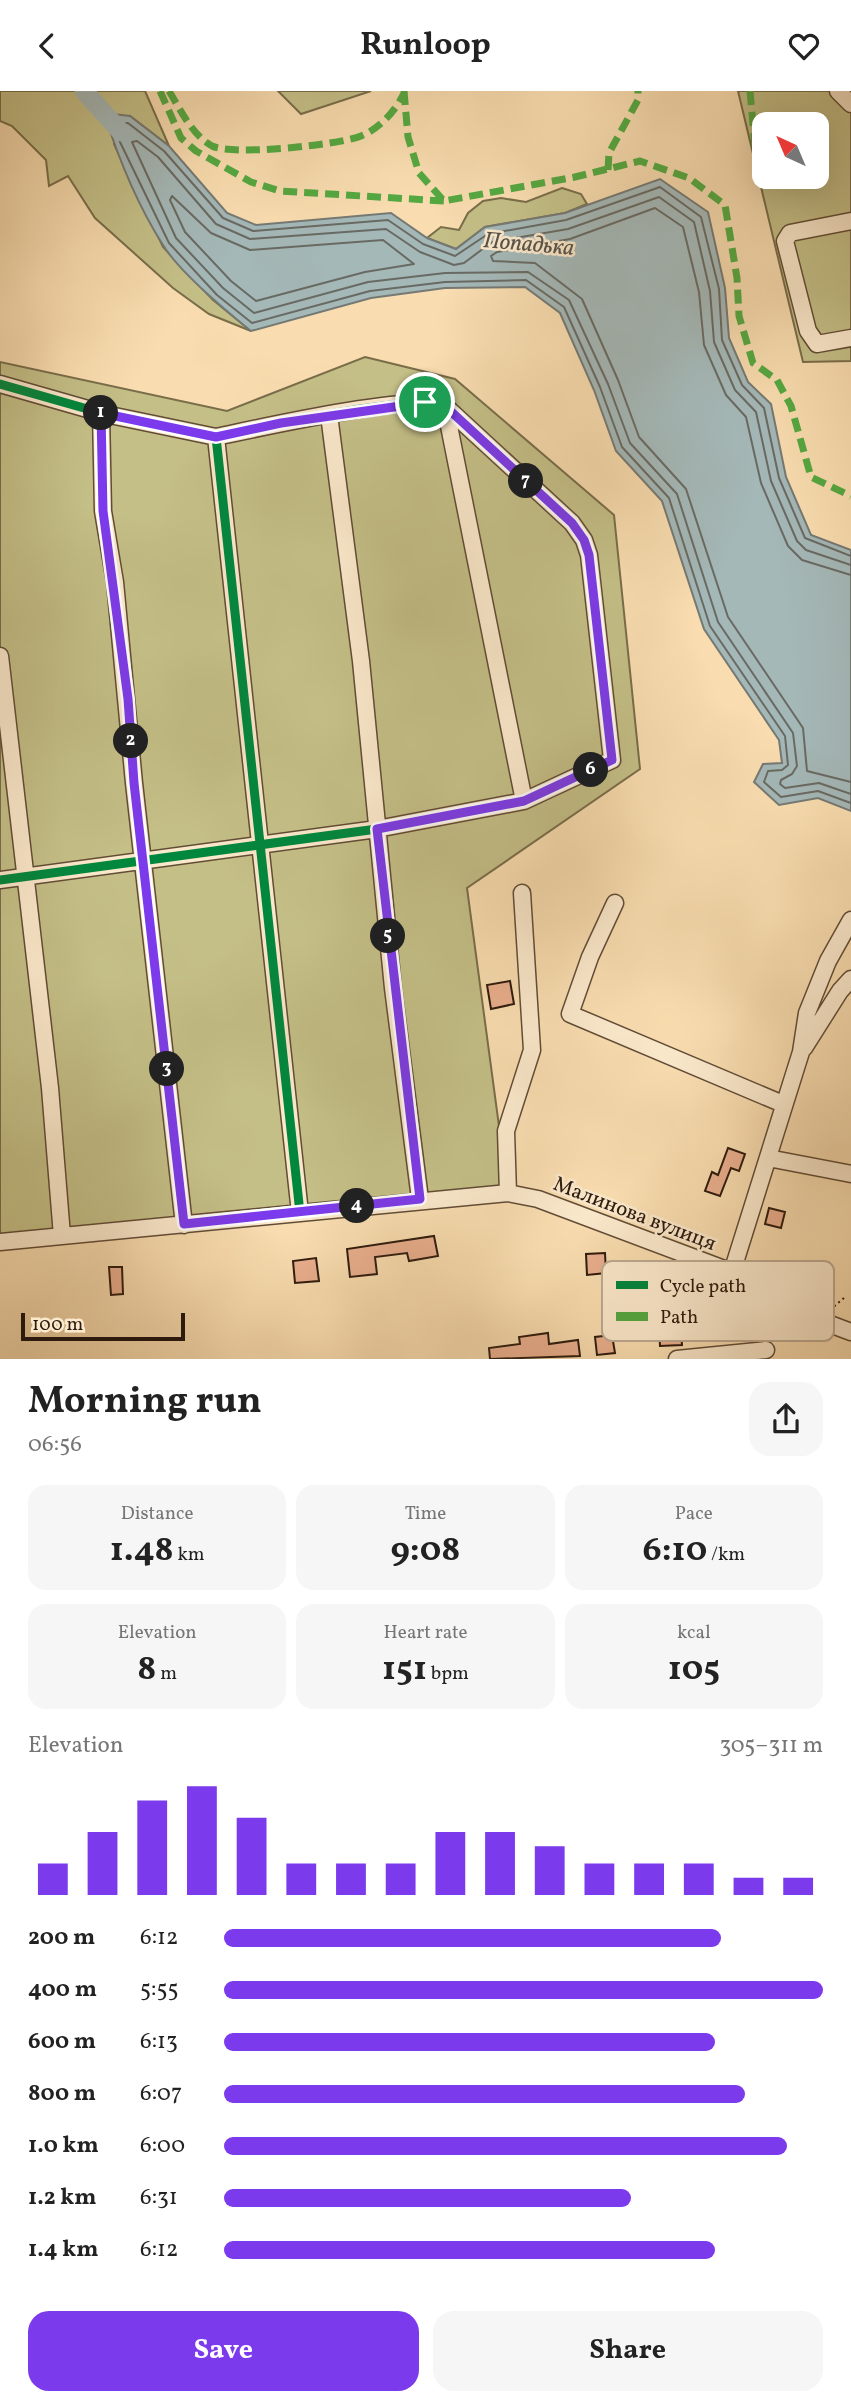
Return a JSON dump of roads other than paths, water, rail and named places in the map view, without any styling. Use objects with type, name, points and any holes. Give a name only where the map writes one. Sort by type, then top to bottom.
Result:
[{"type":"street","points":[[838,91],[851,104]]},
{"type":"street","points":[[851,221],[790,233],[785,241],[808,331],[817,344],[851,338]]},
{"type":"street","points":[[0,384],[101,413],[216,437],[329,415],[425,402],[436,401],[445,406],[572,523],[584,540],[589,555],[612,760],[524,801],[377,829],[0,880]]},
{"type":"street","points":[[445,406],[524,801]]},
{"type":"street","points":[[101,413],[103,511],[128,699],[143,861],[184,1224]]},
{"type":"street","points":[[329,415],[361,661],[377,829],[420,1199]]},
{"type":"street","points":[[216,437],[300,1213]]},
{"type":"street","points":[[0,656],[50,1088],[62,1236]]},
{"type":"street","points":[[508,1193],[506,1131],[531,1050],[522,893]]},
{"type":"street","points":[[615,903],[590,957],[570,1014],[783,1104]]},
{"type":"street","points":[[735,1261],[801,1052],[807,1013],[828,961],[851,920]]},
{"type":"street","points":[[801,1052],[840,991],[851,979]]},
{"type":"street","points":[[768,1158],[851,1174]]},
{"type":"street","name":"Малинова вулиця","points":[[0,1242],[420,1199],[508,1193],[538,1199],[703,1261]]},
{"type":"street","points":[[834,1326],[851,1332]]},
{"type":"street","points":[[677,1359],[766,1354]]},
{"type":"water","points":[[104,113],[130,116],[169,146],[227,213],[256,225],[391,213],[427,238],[456,249],[485,227],[565,213],[660,179],[708,212],[725,288],[729,338],[748,382],[771,404],[786,477],[811,535],[851,550],[851,811],[818,798],[779,805],[754,782],[763,764],[782,763],[779,740],[704,629],[662,501],[616,451],[594,390],[560,313],[525,287],[445,288],[371,298],[251,331],[191,279],[163,245],[129,181]]},
{"type":"waterway","name":"Попадька","points":[[84,91],[121,132]]}]
